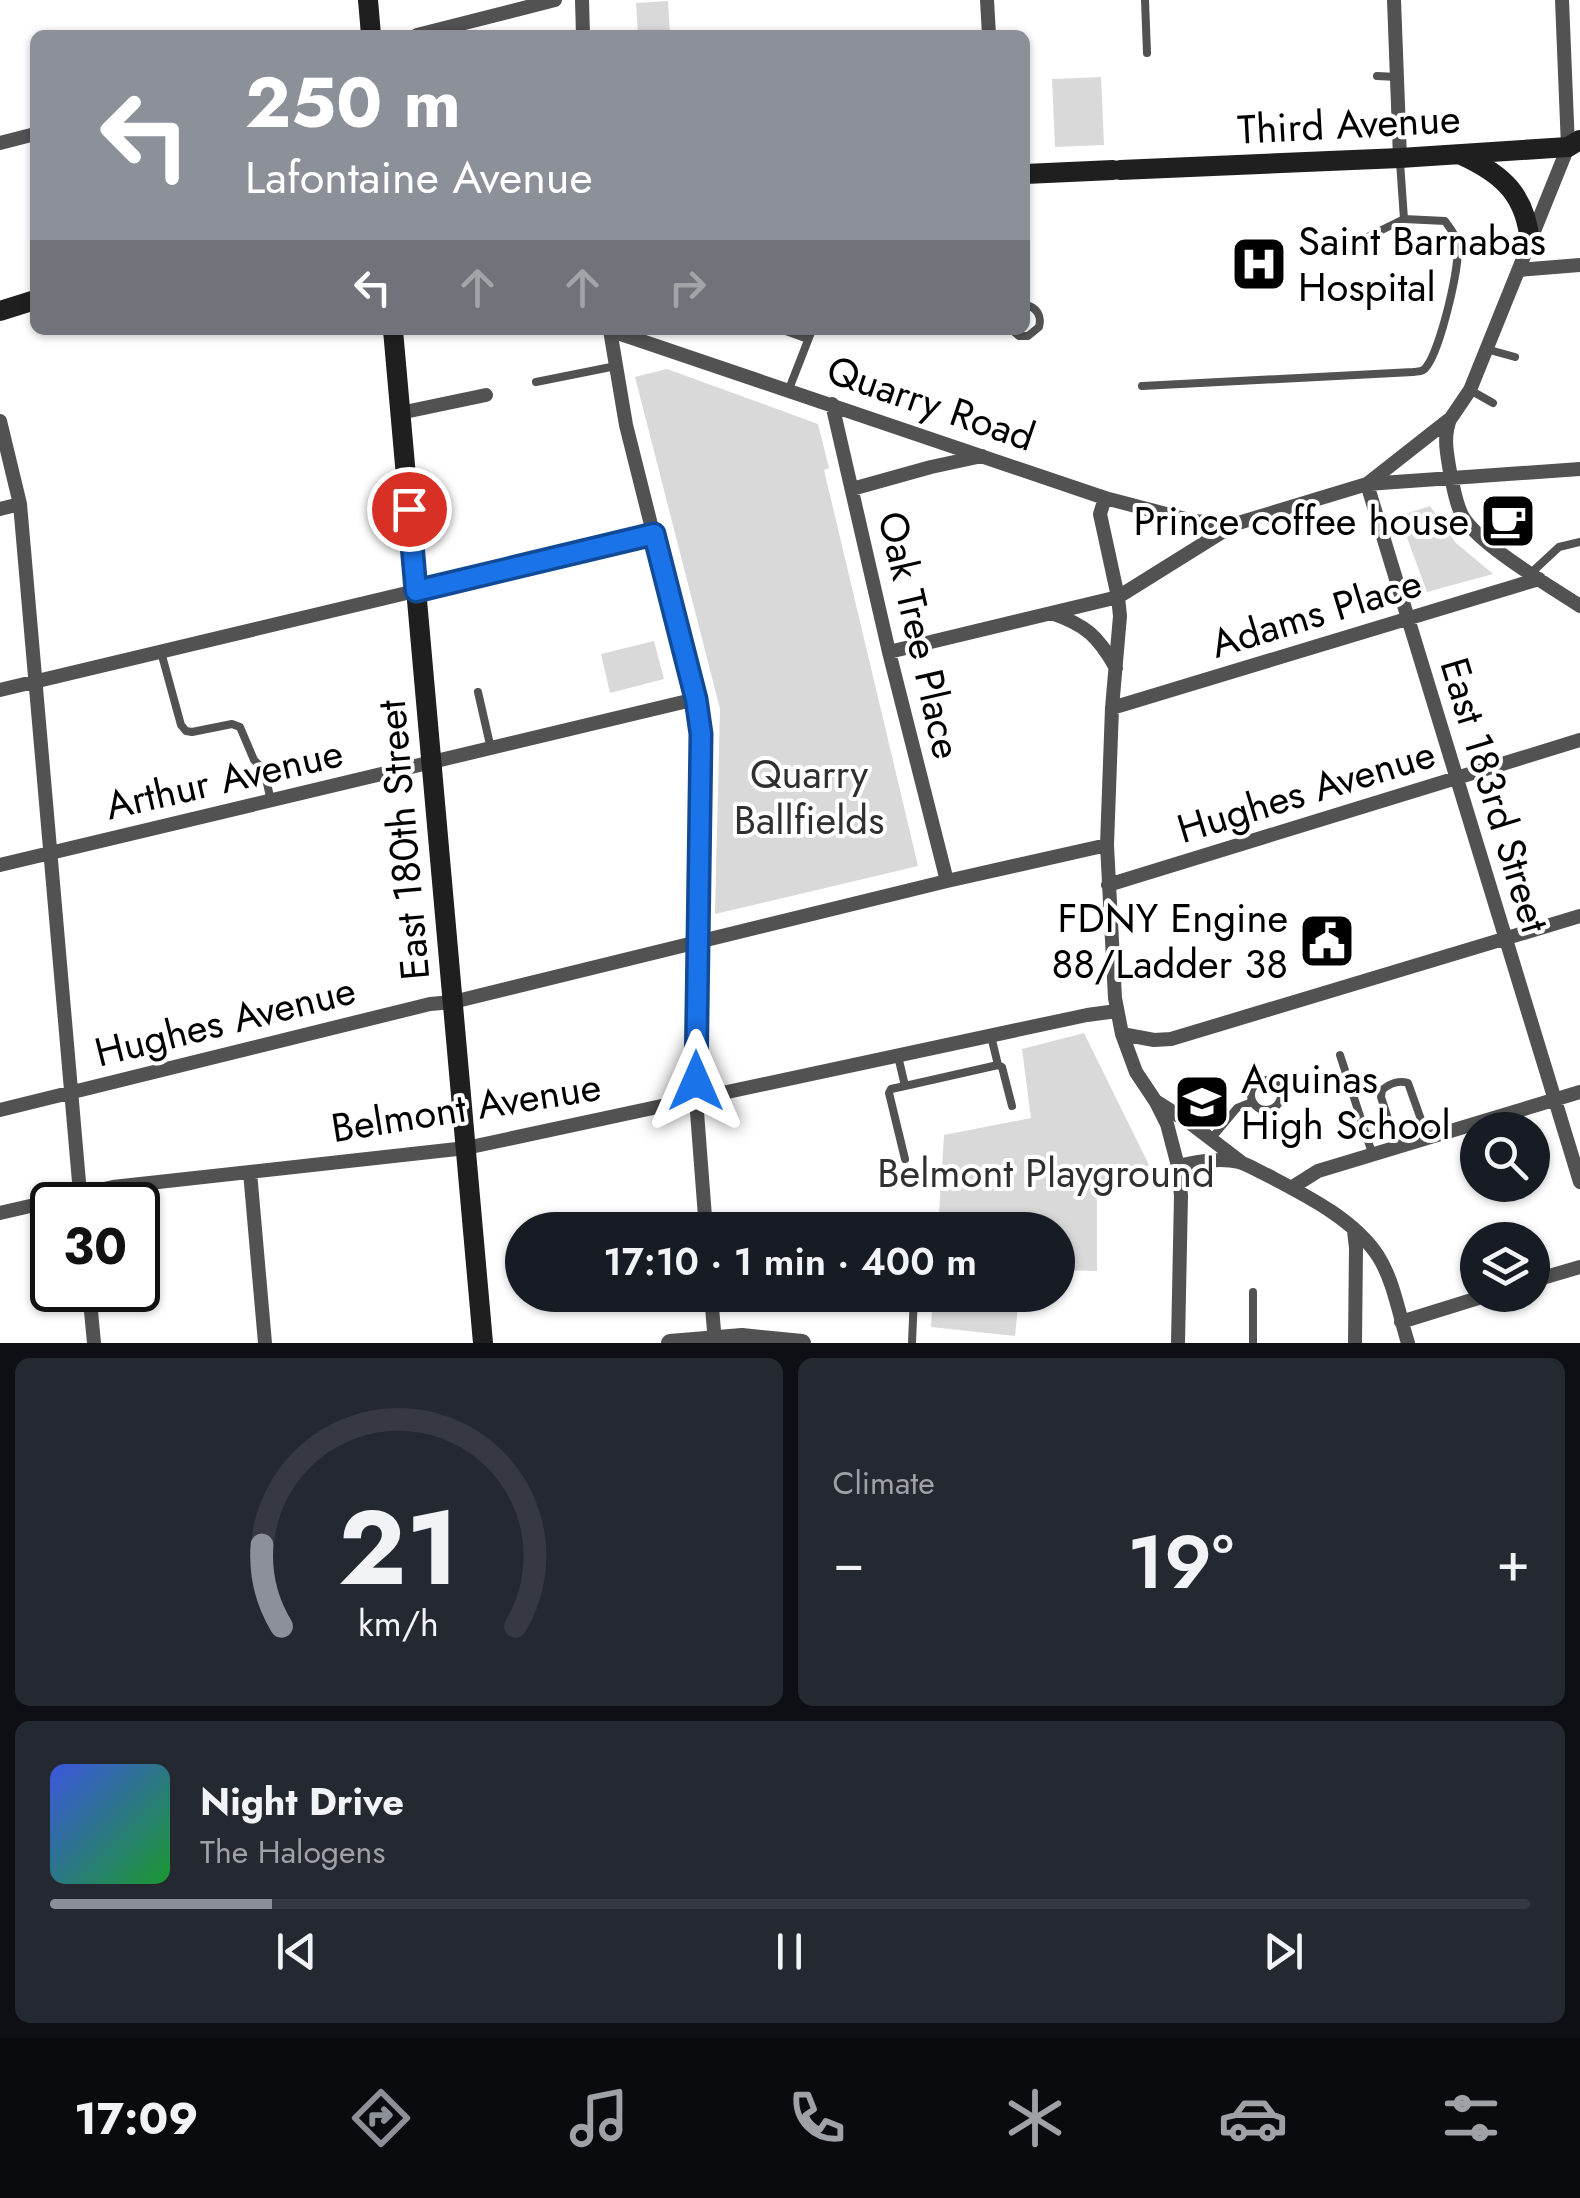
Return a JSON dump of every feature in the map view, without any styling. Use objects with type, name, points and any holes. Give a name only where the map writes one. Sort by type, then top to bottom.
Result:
[{"type":"main road","points":[[368,0],[371,30]]},
{"type":"main road","name":"Third Avenue","points":[[1030,174],[1400,158],[1574,144]]},
{"type":"main road","points":[[1459,154],[1508,184],[1524,209],[1530,243]]},
{"type":"main road","points":[[0,311],[30,302]]},
{"type":"main road","name":"East 180th Street","points":[[394,335],[483,1343]]},
{"type":"street","points":[[437,30],[555,0]]},
{"type":"street","points":[[582,0],[583,30]]},
{"type":"street","points":[[987,0],[989,30]]},
{"type":"street","points":[[1394,0],[1400,158]]},
{"type":"street","points":[[1562,0],[1574,144],[1470,390],[1451,418],[1445,445],[1458,508],[1472,529],[1580,606]]},
{"type":"street","points":[[0,143],[30,135]]},
{"type":"street","points":[[1519,270],[1580,265]]},
{"type":"street","points":[[611,335],[626,425],[696,699],[701,734],[696,1099],[705,1212]]},
{"type":"street","name":"Quarry Road","points":[[625,335],[1104,498],[1193,521],[1235,524]]},
{"type":"street","points":[[400,413],[486,395]]},
{"type":"street","name":"Oak Tree Place","points":[[832,404],[947,881]]},
{"type":"street","points":[[1367,484],[1451,418]]},
{"type":"street","points":[[0,421],[20,504],[79,1182]]},
{"type":"street","points":[[852,489],[984,455]]},
{"type":"street","points":[[889,652],[1118,596],[1235,524],[1367,484],[1580,469]]},
{"type":"street","name":"East 183rd Street","points":[[1367,484],[1580,1182]]},
{"type":"street","points":[[1104,498],[1100,514],[1118,596],[1107,845],[1117,1012],[1136,1072],[1156,1102],[1178,1166],[1178,1343]]},
{"type":"street","points":[[0,509],[20,504]]},
{"type":"street","points":[[0,690],[654,534]]},
{"type":"street","name":"Adams Place","points":[[1112,708],[1408,620],[1535,576]]},
{"type":"street","points":[[1051,613],[1087,629],[1117,669]]},
{"type":"street","name":"Arthur Avenue","points":[[0,866],[696,699]]},
{"type":"street","name":"Hughes Avenue","points":[[1108,885],[1580,740]]},
{"type":"street","name":"Hughes Avenue","points":[[0,1110],[1107,845]]},
{"type":"street","points":[[1122,1034],[1171,1039],[1580,916]]},
{"type":"street","name":"Belmont Avenue","points":[[159,1182],[466,1148],[1087,1015],[1117,1012]]},
{"type":"street","points":[[1291,1188],[1318,1171],[1580,1092]]},
{"type":"street","points":[[1156,1102],[1241,1162],[1320,1204],[1369,1243],[1391,1284],[1408,1343]]},
{"type":"street","points":[[1178,1166],[1206,1161],[1241,1162]]},
{"type":"street","points":[[250,1172],[265,1343]]},
{"type":"street","name":"Belmont Avenue","points":[[0,1213],[30,1208]]},
{"type":"street","points":[[1354,1230],[1355,1343]]},
{"type":"street","points":[[1550,1276],[1580,1267]]},
{"type":"street","points":[[1402,1322],[1460,1304]]},
{"type":"street","points":[[91,1312],[94,1343]]},
{"type":"street","points":[[713,1312],[715,1341]]},
{"type":"street","points":[[670,1343],[742,1336],[802,1343]]},
{"type":"lane","points":[[1144,0],[1147,53]]},
{"type":"lane","points":[[1377,76],[1397,76]]},
{"type":"lane","points":[[1400,158],[1404,219]]},
{"type":"lane","points":[[1142,386],[1424,370],[1441,330],[1458,270],[1457,240],[1446,221],[1404,219],[1337,252]]},
{"type":"lane","points":[[1030,308],[1040,317],[1039,328],[1030,335]]},
{"type":"lane","points":[[788,389],[810,335]]},
{"type":"lane","points":[[1486,349],[1514,357]]},
{"type":"lane","points":[[536,382],[616,366]]},
{"type":"lane","points":[[1470,390],[1493,404]]},
{"type":"lane","points":[[1535,576],[1560,547],[1580,542]]},
{"type":"lane","points":[[161,652],[180,725],[192,732],[240,726],[254,760],[264,770],[272,802]]},
{"type":"lane","points":[[478,692],[491,749]]},
{"type":"lane","points":[[991,1036],[1012,1106]]},
{"type":"lane","points":[[1340,1055],[1373,1156]]},
{"type":"lane","points":[[898,1056],[905,1086]]},
{"type":"lane","points":[[905,1158],[891,1089],[998,1065]]},
{"type":"lane","points":[[1272,1081],[1280,1089],[1281,1101],[1273,1110],[1261,1110],[1252,1102],[1252,1090],[1260,1082],[1272,1081]]},
{"type":"lane","points":[[1390,1125],[1382,1090],[1402,1081],[1408,1083],[1428,1139]]},
{"type":"lane","points":[[1211,1139],[1237,1108],[1252,1102]]},
{"type":"lane","points":[[1252,1292],[1253,1343]]},
{"type":"lane","points":[[912,1343],[913,1312]]},
{"type":"green space","points":[[668,1],[670,30],[638,30],[636,3]]},
{"type":"green space","points":[[1101,77],[1104,145],[1055,147],[1052,79]]},
{"type":"green space","name":"Quarry Ballfields","points":[[667,369],[818,424],[829,468],[824,470],[918,866],[715,914],[720,709],[635,377]]},
{"type":"green space","points":[[1430,506],[1456,543],[1493,574],[1427,592],[1399,516]]},
{"type":"green space","points":[[654,641],[664,679],[610,693],[601,654]]},
{"type":"green space","name":"Belmont Playground","points":[[1084,1033],[1149,1165],[1097,1197],[1097,1271],[1075,1270],[1075,1212],[939,1212],[944,1135],[1031,1118],[1022,1049]]},
{"type":"green space","points":[[932,1312],[1017,1312],[1015,1336],[931,1327]]},
{"type":"place","name":"Saint Barnabas Hospital","points":[[1259,264]]},
{"type":"place","name":"Prince coffee house","points":[[1508,521]]},
{"type":"place","name":"FDNY Engine 88/Ladder 38","points":[[1327,941]]},
{"type":"place","name":"Aquinas High School","points":[[1202,1102]]},
{"type":"route","points":[[409,509],[416,591],[654,534],[700,716],[696,1081]]}]
